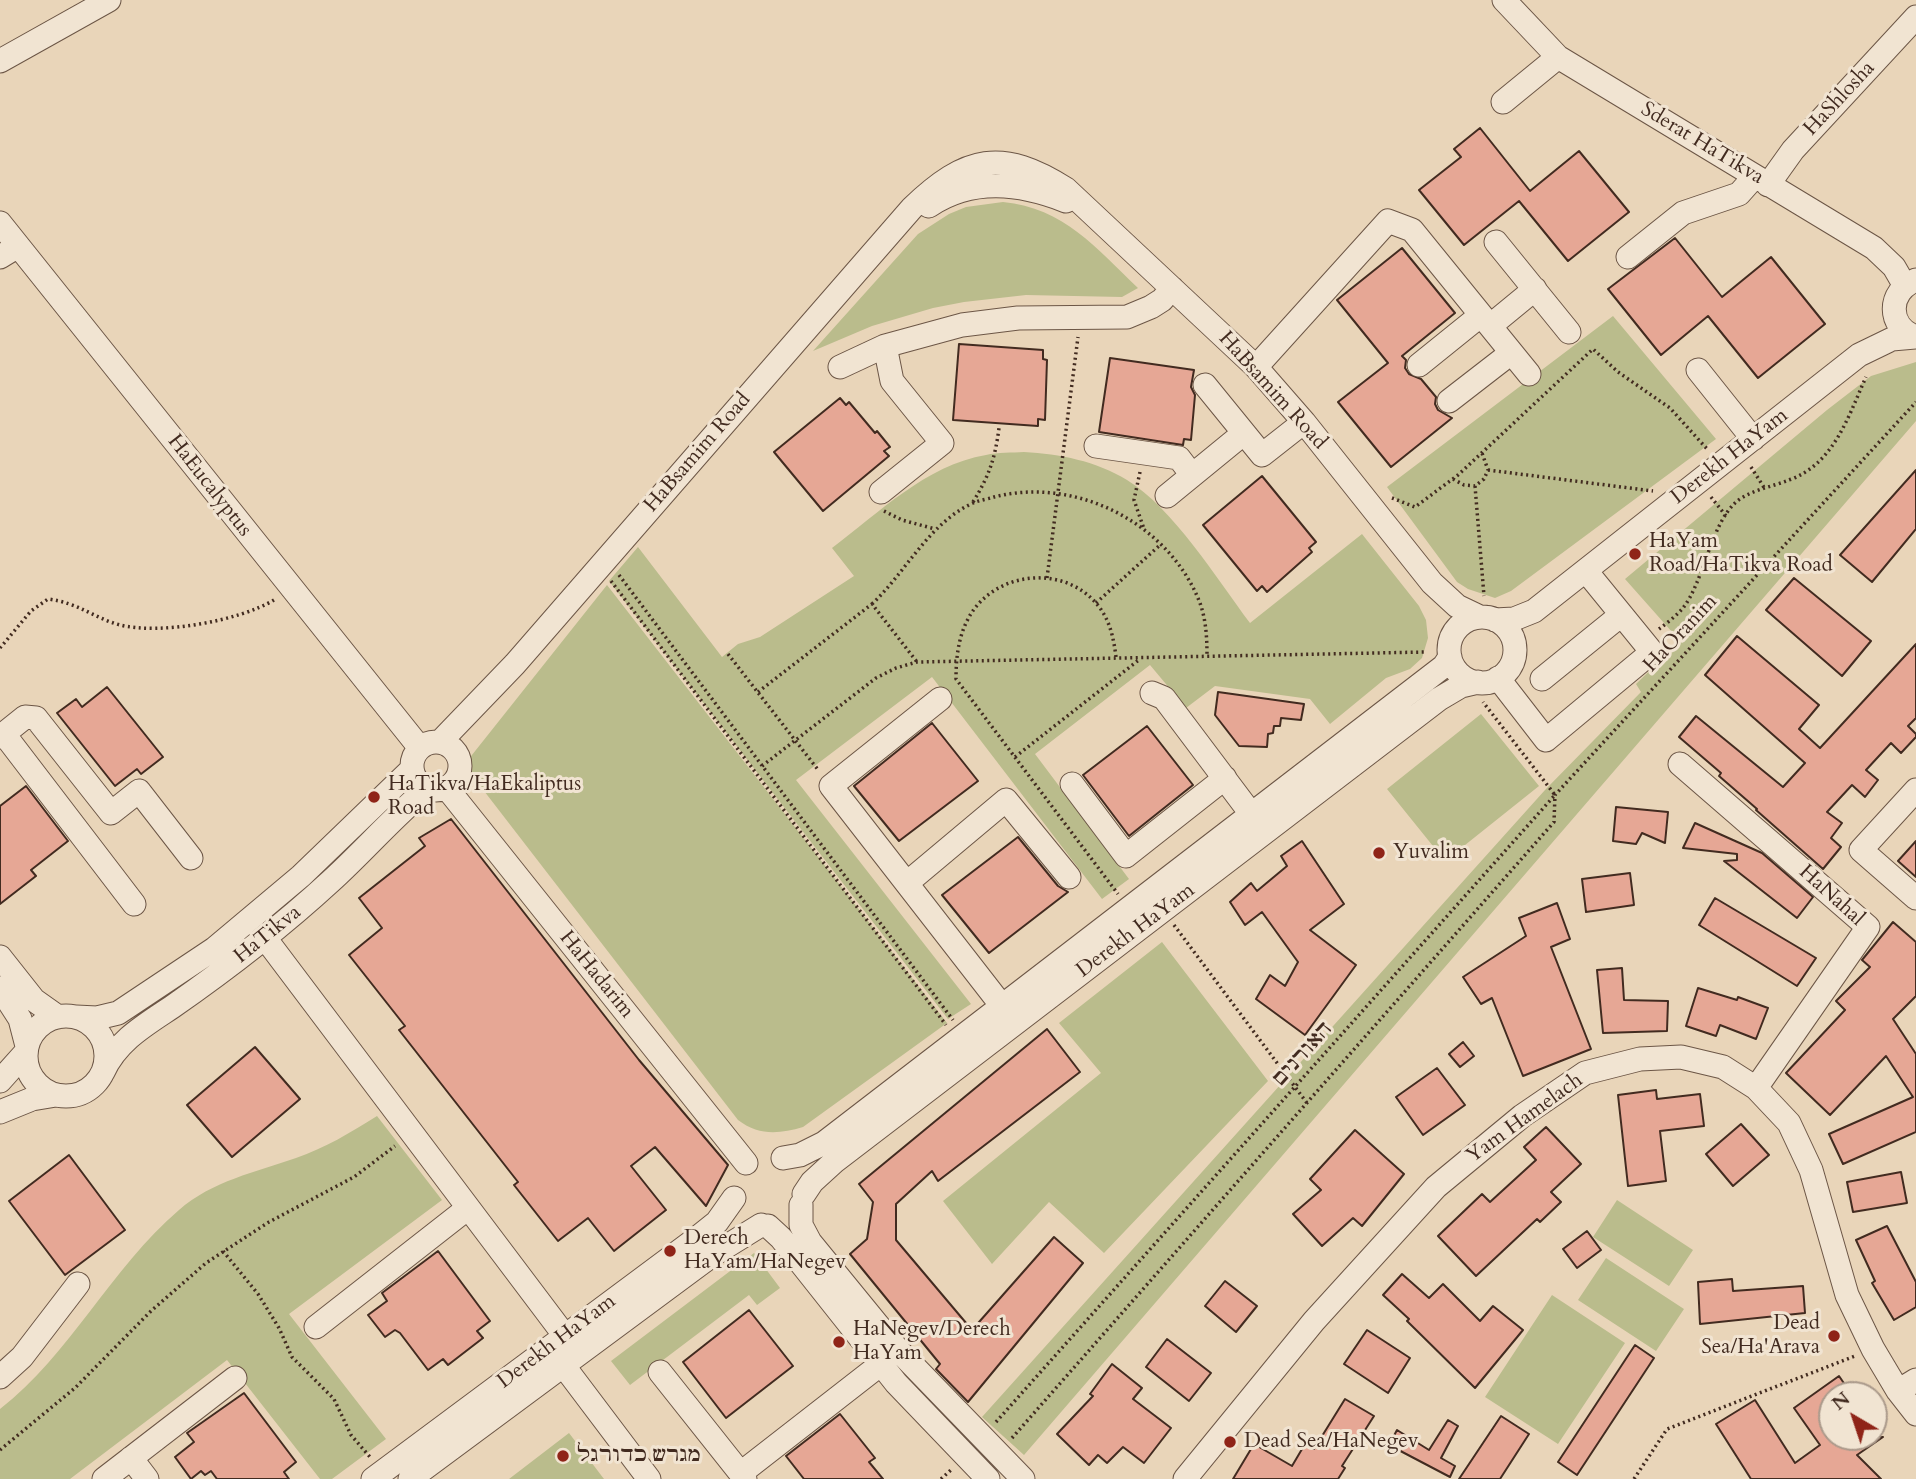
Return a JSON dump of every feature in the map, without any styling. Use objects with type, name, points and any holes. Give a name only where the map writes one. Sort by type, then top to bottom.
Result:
[{"type":"street","points":[[0,61],[109,0]]},
{"type":"street","name":"Sderat HaTikva","points":[[1504,0],[1535,36],[1558,57],[1874,248],[1910,283]]},
{"type":"street","name":"HaShlosha","points":[[1628,257],[1684,213],[1739,194],[1761,180],[1793,150],[1916,17]]},
{"type":"street","points":[[1503,102],[1558,57]]},
{"type":"street","name":"HaBsamim Road","points":[[431,752],[515,664],[883,243],[934,202],[972,187],[1016,186],[1040,191],[1066,200],[1093,215],[1256,368],[1304,422],[1432,583],[1457,606],[1487,618]]},
{"type":"street","points":[[1256,368],[1388,221],[1412,230],[1529,374]]},
{"type":"street","name":"HaEucalyptus","points":[[0,223],[9,251],[431,752]]},
{"type":"street","points":[[1496,242],[1569,332]]},
{"type":"street","name":"Derekh HaYam","points":[[1863,365],[1894,310],[1896,297],[1910,283]]},
{"type":"street","points":[[840,367],[886,346],[962,325],[1018,318],[1119,318],[1133,315],[1157,304],[1172,288]]},
{"type":"street","points":[[1419,365],[1535,289]]},
{"type":"street","points":[[1894,310],[1900,328],[1916,337]]},
{"type":"street","name":"Derekh HaYam","points":[[1487,618],[1514,619],[1534,611],[1720,464],[1863,365],[1892,339],[1916,337]]},
{"type":"street","points":[[878,499],[942,443],[892,381],[886,346]]},
{"type":"street","points":[[1449,401],[1511,353]]},
{"type":"street","points":[[1698,370],[1747,444]]},
{"type":"street","points":[[1205,385],[1262,455],[1304,422]]},
{"type":"street","points":[[1167,496],[1244,433]]},
{"type":"street","points":[[1096,446],[1179,458],[1192,475]]},
{"type":"street","points":[[1486,681],[1512,663],[1514,648],[1510,634],[1487,618],[1466,622],[1450,648],[1460,674],[1486,681],[1546,740],[1652,652],[1586,571]]},
{"type":"street","name":"HaBsamim Road","points":[[1432,583],[1442,601],[1450,648]]},
{"type":"street","name":"Derekh HaYam","points":[[1514,648],[1534,611]]},
{"type":"street","points":[[1542,679],[1621,615]]},
{"type":"street","name":"Derekh HaYam","points":[[783,1158],[808,1152],[824,1143],[1252,816],[1444,666],[1450,648]]},
{"type":"street","name":"Derekh HaYam","points":[[803,1199],[812,1182],[835,1161],[1439,699],[1461,686],[1486,681]]},
{"type":"street","points":[[1152,693],[1164,698],[1252,816]]},
{"type":"street","points":[[940,699],[831,786],[1002,1006]]},
{"type":"street","points":[[134,904],[2,735],[25,717],[36,718],[111,813],[139,791],[191,858]]},
{"type":"street","points":[[431,752],[459,764],[459,771],[452,783],[437,787]]},
{"type":"street","name":"HaHadarim","points":[[431,752],[417,781],[437,787],[746,1163]]},
{"type":"street","name":"HaTikva","points":[[67,1017],[97,1018],[118,1013],[214,949],[334,847],[431,752]]},
{"type":"street","name":"HaNahal","points":[[1680,764],[1868,927],[1756,1087]]},
{"type":"street","points":[[1072,784],[1126,856],[1225,778]]},
{"type":"street","name":"HaTikva","points":[[103,1072],[112,1056],[132,1034],[265,939],[437,787]]},
{"type":"street","points":[[1916,790],[1861,850],[1916,898]]},
{"type":"street","points":[[907,883],[1006,800],[1069,877]]},
{"type":"street","points":[[265,939],[565,1336]]},
{"type":"street","points":[[0,957],[34,1000],[67,1017],[88,1022],[101,1036],[106,1054],[103,1072],[96,1083],[86,1091],[74,1096],[55,1095],[32,1099],[0,1112]]},
{"type":"street","points":[[0,988],[20,1019],[28,1070],[34,1081],[55,1095]]},
{"type":"street","points":[[0,1081],[26,1049],[32,1034],[40,1025],[67,1017]]},
{"type":"street","name":"Yam Hamelach","points":[[1185,1479],[1314,1321],[1436,1187],[1522,1116],[1585,1073],[1640,1059],[1681,1056],[1723,1067],[1756,1087],[1789,1123],[1811,1170],[1847,1296],[1873,1349],[1907,1385],[1916,1414]]},
{"type":"street","points":[[988,1479],[881,1364],[781,1238],[765,1226],[745,1217],[738,1208],[734,1198],[736,1177],[746,1163],[767,1155],[783,1158],[793,1164],[800,1173],[802,1225],[810,1242],[899,1351],[1023,1479]]},
{"type":"street","name":"Derekh HaYam","points":[[378,1475],[717,1222],[734,1198]]},
{"type":"street","points":[[765,1226],[786,1221],[795,1214],[803,1199]]},
{"type":"street","points":[[316,1326],[468,1208]]},
{"type":"street","name":"Derekh HaYam","points":[[410,1479],[711,1256],[765,1226]]},
{"type":"street","points":[[0,1377],[22,1357],[78,1284]]},
{"type":"street","points":[[660,1372],[743,1476],[881,1364]]},
{"type":"street","points":[[563,1366],[649,1479]]},
{"type":"street","points":[[104,1479],[235,1378]]},
{"type":"street","points":[[131,1458],[147,1479]]},
{"type":"path","points":[[1047,578],[1081,317]]},
{"type":"path","points":[[1373,509],[1392,498],[1415,507],[1453,479],[1592,349],[1618,372],[1670,408],[1720,464]]},
{"type":"path","points":[[1643,642],[1684,607],[1723,521],[1734,504],[1749,494],[1807,472],[1823,460],[1844,425],[1863,365]]},
{"type":"path","name":"HaOranim","points":[[1555,795],[1916,401]]},
{"type":"path","points":[[974,502],[989,476],[996,456],[999,428]]},
{"type":"path","points":[[1747,444],[1765,489]]},
{"type":"path","points":[[1144,453],[1134,500],[1144,530]]},
{"type":"path","points":[[1453,479],[1464,485],[1475,486],[1484,479],[1488,470],[1482,453]]},
{"type":"path","points":[[1488,470],[1683,494]]},
{"type":"path","points":[[1475,486],[1487,618]]},
{"type":"path","points":[[758,692],[872,604],[935,529],[974,502],[1013,492],[1050,491],[1085,498],[1116,511],[1144,530],[1186,577],[1199,603],[1207,629],[1207,656]]},
{"type":"path","points":[[878,499],[902,520],[935,529]]},
{"type":"path","points":[[1096,603],[1160,545]]},
{"type":"path","points":[[603,561],[762,766],[961,1038]]},
{"type":"path","points":[[603,561],[961,1038]]},
{"type":"path","points":[[1116,657],[1112,632],[1096,603],[1070,585],[1047,578],[1017,580],[982,600],[967,621],[956,660],[956,679],[1130,909]]},
{"type":"path","points":[[0,648],[31,611],[48,599],[66,601],[119,625],[169,627],[240,615],[261,607],[291,589]]},
{"type":"path","points":[[872,604],[917,662]]},
{"type":"path","points":[[762,766],[876,678],[917,662],[1450,648]]},
{"type":"path","points":[[728,654],[831,786]]},
{"type":"path","points":[[1015,757],[1142,657]]},
{"type":"path","points":[[999,1454],[1554,822],[1555,795],[1483,704],[1486,681]]},
{"type":"path","name":"האורנים","points":[[982,1437],[1555,795]]},
{"type":"path","points":[[1163,910],[1307,1103]]},
{"type":"path","points":[[0,1450],[75,1388],[169,1294],[223,1251],[269,1222],[354,1177],[392,1149],[410,1130]]},
{"type":"path","points":[[223,1251],[258,1294],[279,1328],[292,1357],[334,1399],[351,1435],[378,1475]]},
{"type":"path","points":[[1634,1479],[1667,1429],[1873,1349]]},
{"type":"green space","points":[[1003,202],[1044,212],[1061,221],[1093,245],[1138,288],[1122,297],[1026,295],[933,308],[872,326],[813,351],[918,234],[949,214],[966,207]]},
{"type":"green space","points":[[1613,316],[1716,439],[1511,591],[1495,598],[1468,589],[1457,582],[1387,487]]},
{"type":"green space","points":[[1916,362],[1916,421],[1024,1455],[982,1417],[1545,790],[1641,692],[1636,684],[1680,641],[1625,579],[1871,376]]},
{"type":"green space","points":[[1024,452],[1090,463],[1115,473],[1144,492],[1193,545],[1250,623],[1362,534],[1419,606],[1426,620],[1428,638],[1422,658],[1410,669],[1386,678],[1330,724],[1310,699],[1215,686],[1186,708],[1150,665],[1035,754],[1129,879],[1102,899],[932,677],[796,780],[971,1004],[948,1019],[609,581],[638,547],[722,657],[738,644],[760,637],[854,576],[832,548],[904,492],[964,460],[991,454]]},
{"type":"green space","points":[[607,585],[947,1023],[803,1127],[769,1132],[754,1129],[738,1120],[464,765]]},
{"type":"green space","points":[[1481,714],[1539,786],[1445,861],[1387,789]]},
{"type":"green space","points":[[1162,942],[1268,1081],[1104,1253],[1049,1202],[992,1264],[943,1201],[1101,1073],[1059,1023]]},
{"type":"green space","points":[[377,1116],[442,1200],[289,1314],[386,1439],[332,1479],[320,1479],[227,1360],[70,1479],[0,1479],[0,1409],[48,1363],[155,1233],[192,1200],[220,1184],[317,1150]]},
{"type":"green space","points":[[1617,1200],[1693,1250],[1669,1286],[1593,1237]]},
{"type":"green space","points":[[754,1253],[780,1288],[757,1305],[749,1295],[630,1385],[611,1361]]},
{"type":"green space","points":[[1606,1258],[1684,1309],[1656,1351],[1578,1300]]},
{"type":"green space","points":[[1552,1295],[1625,1343],[1558,1444],[1485,1397]]},
{"type":"green space","name":"מגרש כדורגל","points":[[569,1433],[604,1479],[509,1479]]},
{"type":"building","points":[[1480,128],[1530,191],[1579,151],[1629,212],[1568,261],[1519,201],[1464,245],[1419,190],[1461,157],[1454,149]]},
{"type":"building","points":[[1675,238],[1722,297],[1771,257],[1825,324],[1758,378],[1708,316],[1661,355],[1608,289]]},
{"type":"building","points":[[1402,248],[1455,313],[1402,356],[1406,360],[1405,368],[1409,374],[1421,379],[1436,397],[1438,410],[1452,418],[1391,467],[1338,402],[1388,363],[1337,300]]},
{"type":"building","points":[[959,344],[1043,350],[1043,359],[1047,360],[1045,420],[1038,419],[1038,426],[953,420]]},
{"type":"building","points":[[1110,358],[1194,370],[1191,387],[1195,395],[1191,440],[1184,439],[1183,445],[1099,432]]},
{"type":"building","points":[[840,398],[846,405],[849,402],[875,433],[877,431],[890,447],[884,451],[889,456],[823,511],[774,452]]},
{"type":"building","points":[[1916,470],[1916,529],[1872,582],[1840,555]]},
{"type":"building","points":[[1262,476],[1316,542],[1309,548],[1312,552],[1267,592],[1262,586],[1257,591],[1203,525]]},
{"type":"building","points":[[1794,578],[1871,641],[1842,676],[1766,610]]},
{"type":"building","points":[[1737,636],[1819,705],[1799,729],[1820,748],[1916,644],[1916,718],[1908,726],[1916,737],[1901,753],[1891,743],[1866,770],[1878,780],[1865,797],[1852,785],[1827,812],[1842,823],[1831,838],[1841,847],[1823,869],[1679,737],[1696,716],[1783,787],[1805,763],[1705,675]]},
{"type":"building","points":[[107,687],[163,757],[141,774],[137,769],[115,786],[57,713],[76,699],[82,707]]},
{"type":"building","points":[[1218,692],[1304,704],[1301,720],[1281,718],[1280,726],[1274,726],[1273,733],[1268,734],[1267,747],[1239,746],[1215,715]]},
{"type":"building","points":[[932,723],[978,781],[899,841],[854,786]]},
{"type":"building","points":[[1147,726],[1193,785],[1129,836],[1083,775]]},
{"type":"building","points":[[26,786],[68,841],[31,870],[36,876],[0,904],[0,806]]},
{"type":"building","points":[[1616,807],[1668,812],[1665,843],[1642,833],[1636,844],[1613,841]]},
{"type":"building","points":[[451,819],[639,1060],[728,1165],[706,1206],[655,1147],[631,1166],[666,1210],[614,1251],[588,1218],[558,1241],[514,1185],[518,1182],[399,1030],[405,1026],[349,955],[382,928],[359,898],[425,846],[419,838]]},
{"type":"building","points":[[1695,823],[1762,853],[1813,897],[1797,918],[1724,861],[1737,860],[1737,854],[1683,848]]},
{"type":"building","points":[[1018,837],[1058,886],[1068,892],[989,953],[942,895]]},
{"type":"building","points":[[1302,841],[1344,904],[1310,930],[1356,965],[1305,1035],[1256,999],[1270,975],[1285,986],[1298,962],[1262,912],[1245,925],[1230,902],[1251,883],[1257,891],[1287,866],[1281,856]]},
{"type":"building","points":[[1916,841],[1916,877],[1898,861]]},
{"type":"building","points":[[1630,873],[1634,905],[1586,912],[1582,879]]},
{"type":"building","points":[[1715,898],[1816,958],[1797,986],[1699,925]]},
{"type":"building","points":[[1557,903],[1570,939],[1551,947],[1591,1049],[1523,1076],[1492,998],[1481,1004],[1463,977],[1526,936],[1519,918]]},
{"type":"building","points":[[1893,922],[1916,942],[1916,996],[1893,1019],[1916,1054],[1916,1132],[1843,1164],[1829,1134],[1913,1097],[1886,1056],[1830,1115],[1786,1073],[1845,1010],[1836,1001],[1870,967],[1862,960]]},
{"type":"building","points":[[1622,968],[1624,1000],[1668,1001],[1667,1031],[1603,1033],[1597,970]]},
{"type":"building","points":[[1698,988],[1737,1000],[1738,997],[1768,1008],[1756,1039],[1720,1025],[1716,1036],[1686,1026]]},
{"type":"building","points":[[1047,1029],[1080,1072],[938,1181],[932,1171],[896,1204],[896,1240],[972,1330],[1054,1237],[1083,1263],[968,1402],[936,1369],[940,1364],[850,1254],[867,1239],[873,1202],[859,1184]]},
{"type":"building","points":[[1463,1042],[1474,1056],[1460,1067],[1449,1054]]},
{"type":"building","points":[[255,1047],[300,1099],[232,1157],[187,1105]]},
{"type":"building","points":[[1437,1068],[1465,1105],[1423,1135],[1396,1097]]},
{"type":"building","points":[[1656,1090],[1657,1099],[1700,1094],[1704,1126],[1660,1131],[1666,1181],[1628,1186],[1618,1095]]},
{"type":"building","points":[[1741,1124],[1769,1155],[1733,1186],[1706,1154]]},
{"type":"building","points":[[1546,1127],[1581,1164],[1551,1192],[1561,1202],[1540,1222],[1537,1219],[1476,1276],[1438,1236],[1482,1194],[1490,1202],[1536,1160],[1524,1147]]},
{"type":"building","points":[[1355,1130],[1404,1174],[1362,1226],[1353,1218],[1322,1246],[1293,1214],[1321,1190],[1310,1179]]},
{"type":"building","points":[[69,1155],[125,1230],[65,1275],[9,1201]]},
{"type":"building","points":[[1901,1172],[1907,1203],[1853,1212],[1847,1182]]},
{"type":"building","points":[[1887,1226],[1916,1282],[1916,1307],[1894,1320],[1872,1283],[1875,1281],[1856,1240]]},
{"type":"building","points":[[1587,1231],[1601,1250],[1577,1268],[1563,1249]]},
{"type":"building","points":[[438,1251],[490,1321],[477,1331],[483,1338],[448,1365],[443,1359],[428,1370],[400,1333],[395,1330],[385,1337],[368,1315],[387,1301],[382,1293]]},
{"type":"building","points":[[1402,1274],[1429,1298],[1443,1284],[1480,1321],[1493,1306],[1523,1330],[1475,1388],[1383,1295]]},
{"type":"building","points":[[1732,1279],[1733,1291],[1803,1286],[1805,1313],[1700,1324],[1698,1282]]},
{"type":"building","points":[[1225,1281],[1257,1306],[1236,1332],[1205,1306]]},
{"type":"building","points":[[749,1310],[793,1366],[726,1418],[683,1362]]},
{"type":"building","points":[[1367,1330],[1410,1358],[1388,1393],[1344,1364]]},
{"type":"building","points":[[1167,1339],[1211,1373],[1189,1401],[1146,1367]]},
{"type":"building","points":[[1635,1345],[1654,1358],[1577,1475],[1558,1462]]},
{"type":"building","points":[[1112,1364],[1142,1388],[1133,1399],[1171,1428],[1144,1463],[1123,1447],[1107,1463],[1098,1455],[1089,1465],[1057,1434],[1093,1396],[1090,1394]]},
{"type":"building","points":[[1818,1391],[1818,1442],[1794,1408]]},
{"type":"building","points":[[244,1393],[296,1462],[284,1472],[289,1479],[217,1479],[211,1471],[205,1475],[201,1471],[191,1479],[175,1457],[194,1442],[187,1433]]},
{"type":"building","points":[[1345,1399],[1374,1416],[1342,1466],[1345,1468],[1338,1479],[1233,1479],[1254,1444],[1292,1466],[1305,1444],[1314,1449]]},
{"type":"building","points":[[1755,1400],[1795,1463],[1818,1446],[1818,1451],[1863,1451],[1857,1455],[1881,1479],[1751,1479],[1716,1424]]},
{"type":"building","points":[[840,1414],[875,1458],[869,1462],[883,1479],[804,1479],[786,1456]]},
{"type":"building","points":[[1501,1416],[1529,1434],[1500,1479],[1459,1479]]},
{"type":"building","points":[[1448,1420],[1458,1426],[1441,1458],[1455,1466],[1450,1477],[1389,1445],[1397,1430],[1429,1450]]},
{"type":"place","name":"HaYam Road/HaTikva Road","points":[[1635,554]]},
{"type":"place","name":"HaTikva/HaEkaliptus Road","points":[[374,797]]},
{"type":"place","name":"Yuvalim","points":[[1379,853]]},
{"type":"place","name":"Derech HaYam/HaNegev","points":[[670,1251]]},
{"type":"place","name":"Dead Sea/Ha'Arava","points":[[1834,1336]]},
{"type":"place","name":"HaNegev/Derech HaYam","points":[[839,1342]]},
{"type":"place","name":"Dead Sea/HaNegev","points":[[1230,1442]]},
{"type":"place","name":"מגרש כדורגל","points":[[563,1456]]}]
